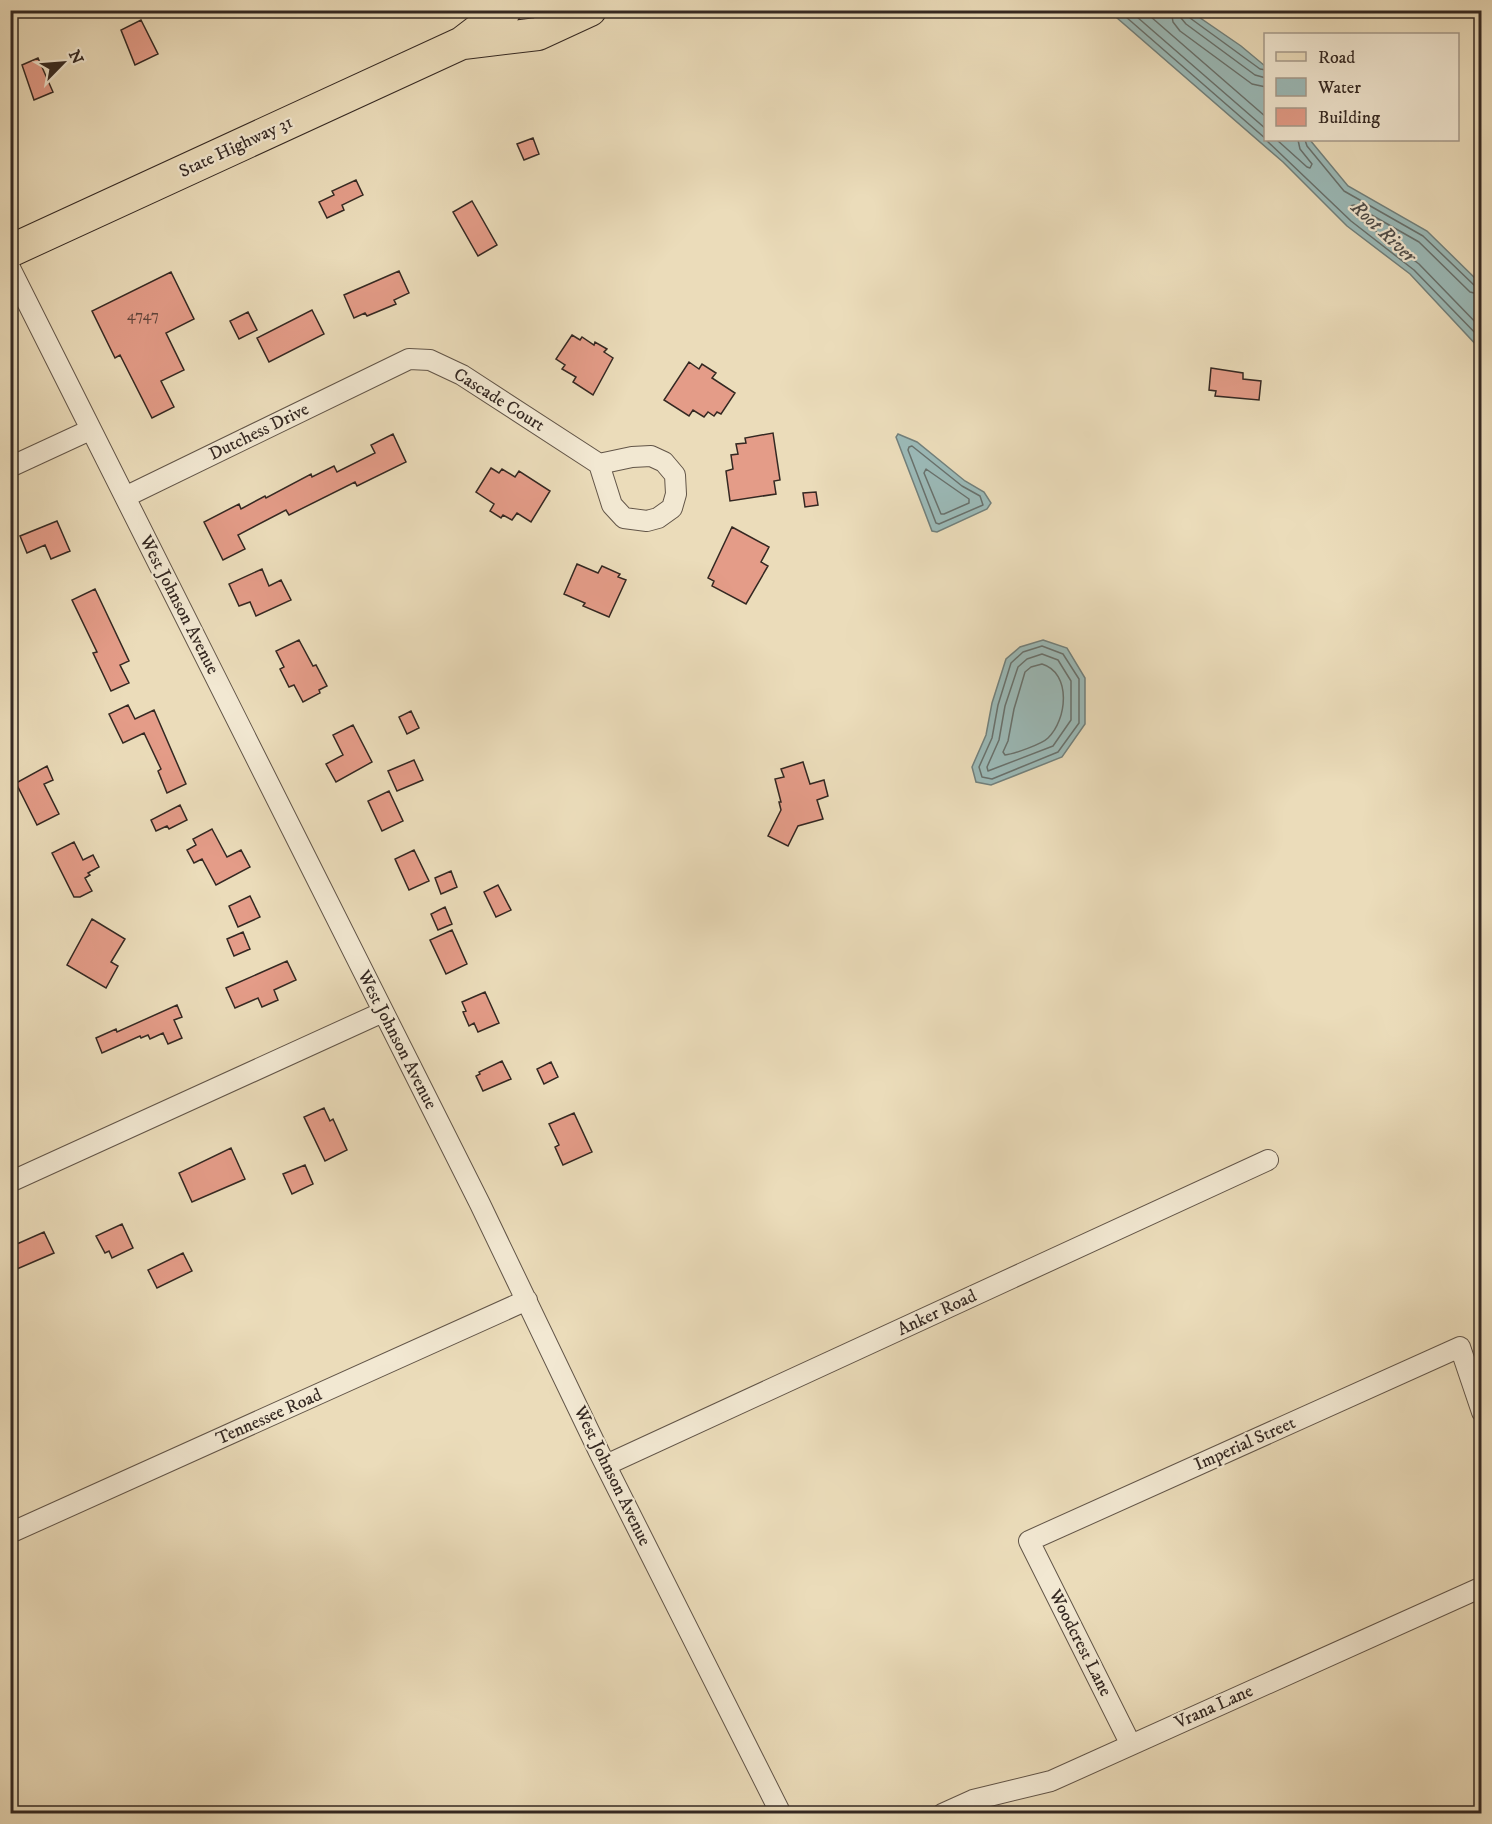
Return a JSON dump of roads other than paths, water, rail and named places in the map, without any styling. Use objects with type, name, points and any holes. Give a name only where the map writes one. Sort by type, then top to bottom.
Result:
[{"type":"main road","name":"State Highway 31","points":[[10,251],[462,44],[505,10]]},
{"type":"main road","name":"State Highway 31","points":[[462,44],[538,33],[590,10]]},
{"type":"street","name":"West Johnson Avenue","points":[[10,268],[527,1300],[606,1465],[781,1814]]},
{"type":"street","name":"Cascade Court","points":[[392,366],[410,359],[430,360],[443,365],[599,464]]},
{"type":"street","name":"Dutchess Drive","points":[[125,497],[392,366]]},
{"type":"street","points":[[10,467],[90,430]]},
{"type":"street","points":[[10,1182],[383,1012]]},
{"type":"street","name":"Anker Road","points":[[606,1465],[1268,1160]]},
{"type":"street","name":"Tennessee Road","points":[[10,1533],[527,1300]]},
{"type":"street","name":"Imperial Street","points":[[1029,1541],[1460,1347],[1482,1412]]},
{"type":"street","name":"Woodcrest Lane","points":[[1029,1541],[1131,1745]]},
{"type":"street","name":"Vrana Lane","points":[[942,1814],[973,1800],[1051,1781],[1482,1587]]},
{"type":"water","name":"Root River","points":[[1109,11],[1190,11],[1241,46],[1264,65],[1264,141],[1311,141],[1348,186],[1427,231],[1481,284],[1481,350],[1410,274],[1347,226],[1283,162]]},
{"type":"water","points":[[898,434],[917,442],[965,481],[984,492],[991,503],[987,509],[937,532],[932,531],[896,437]]},
{"type":"water","points":[[1043,640],[1067,648],[1085,678],[1085,724],[1062,757],[991,785],[976,782],[972,767],[986,735],[992,703],[1006,659],[1020,647]]}]
